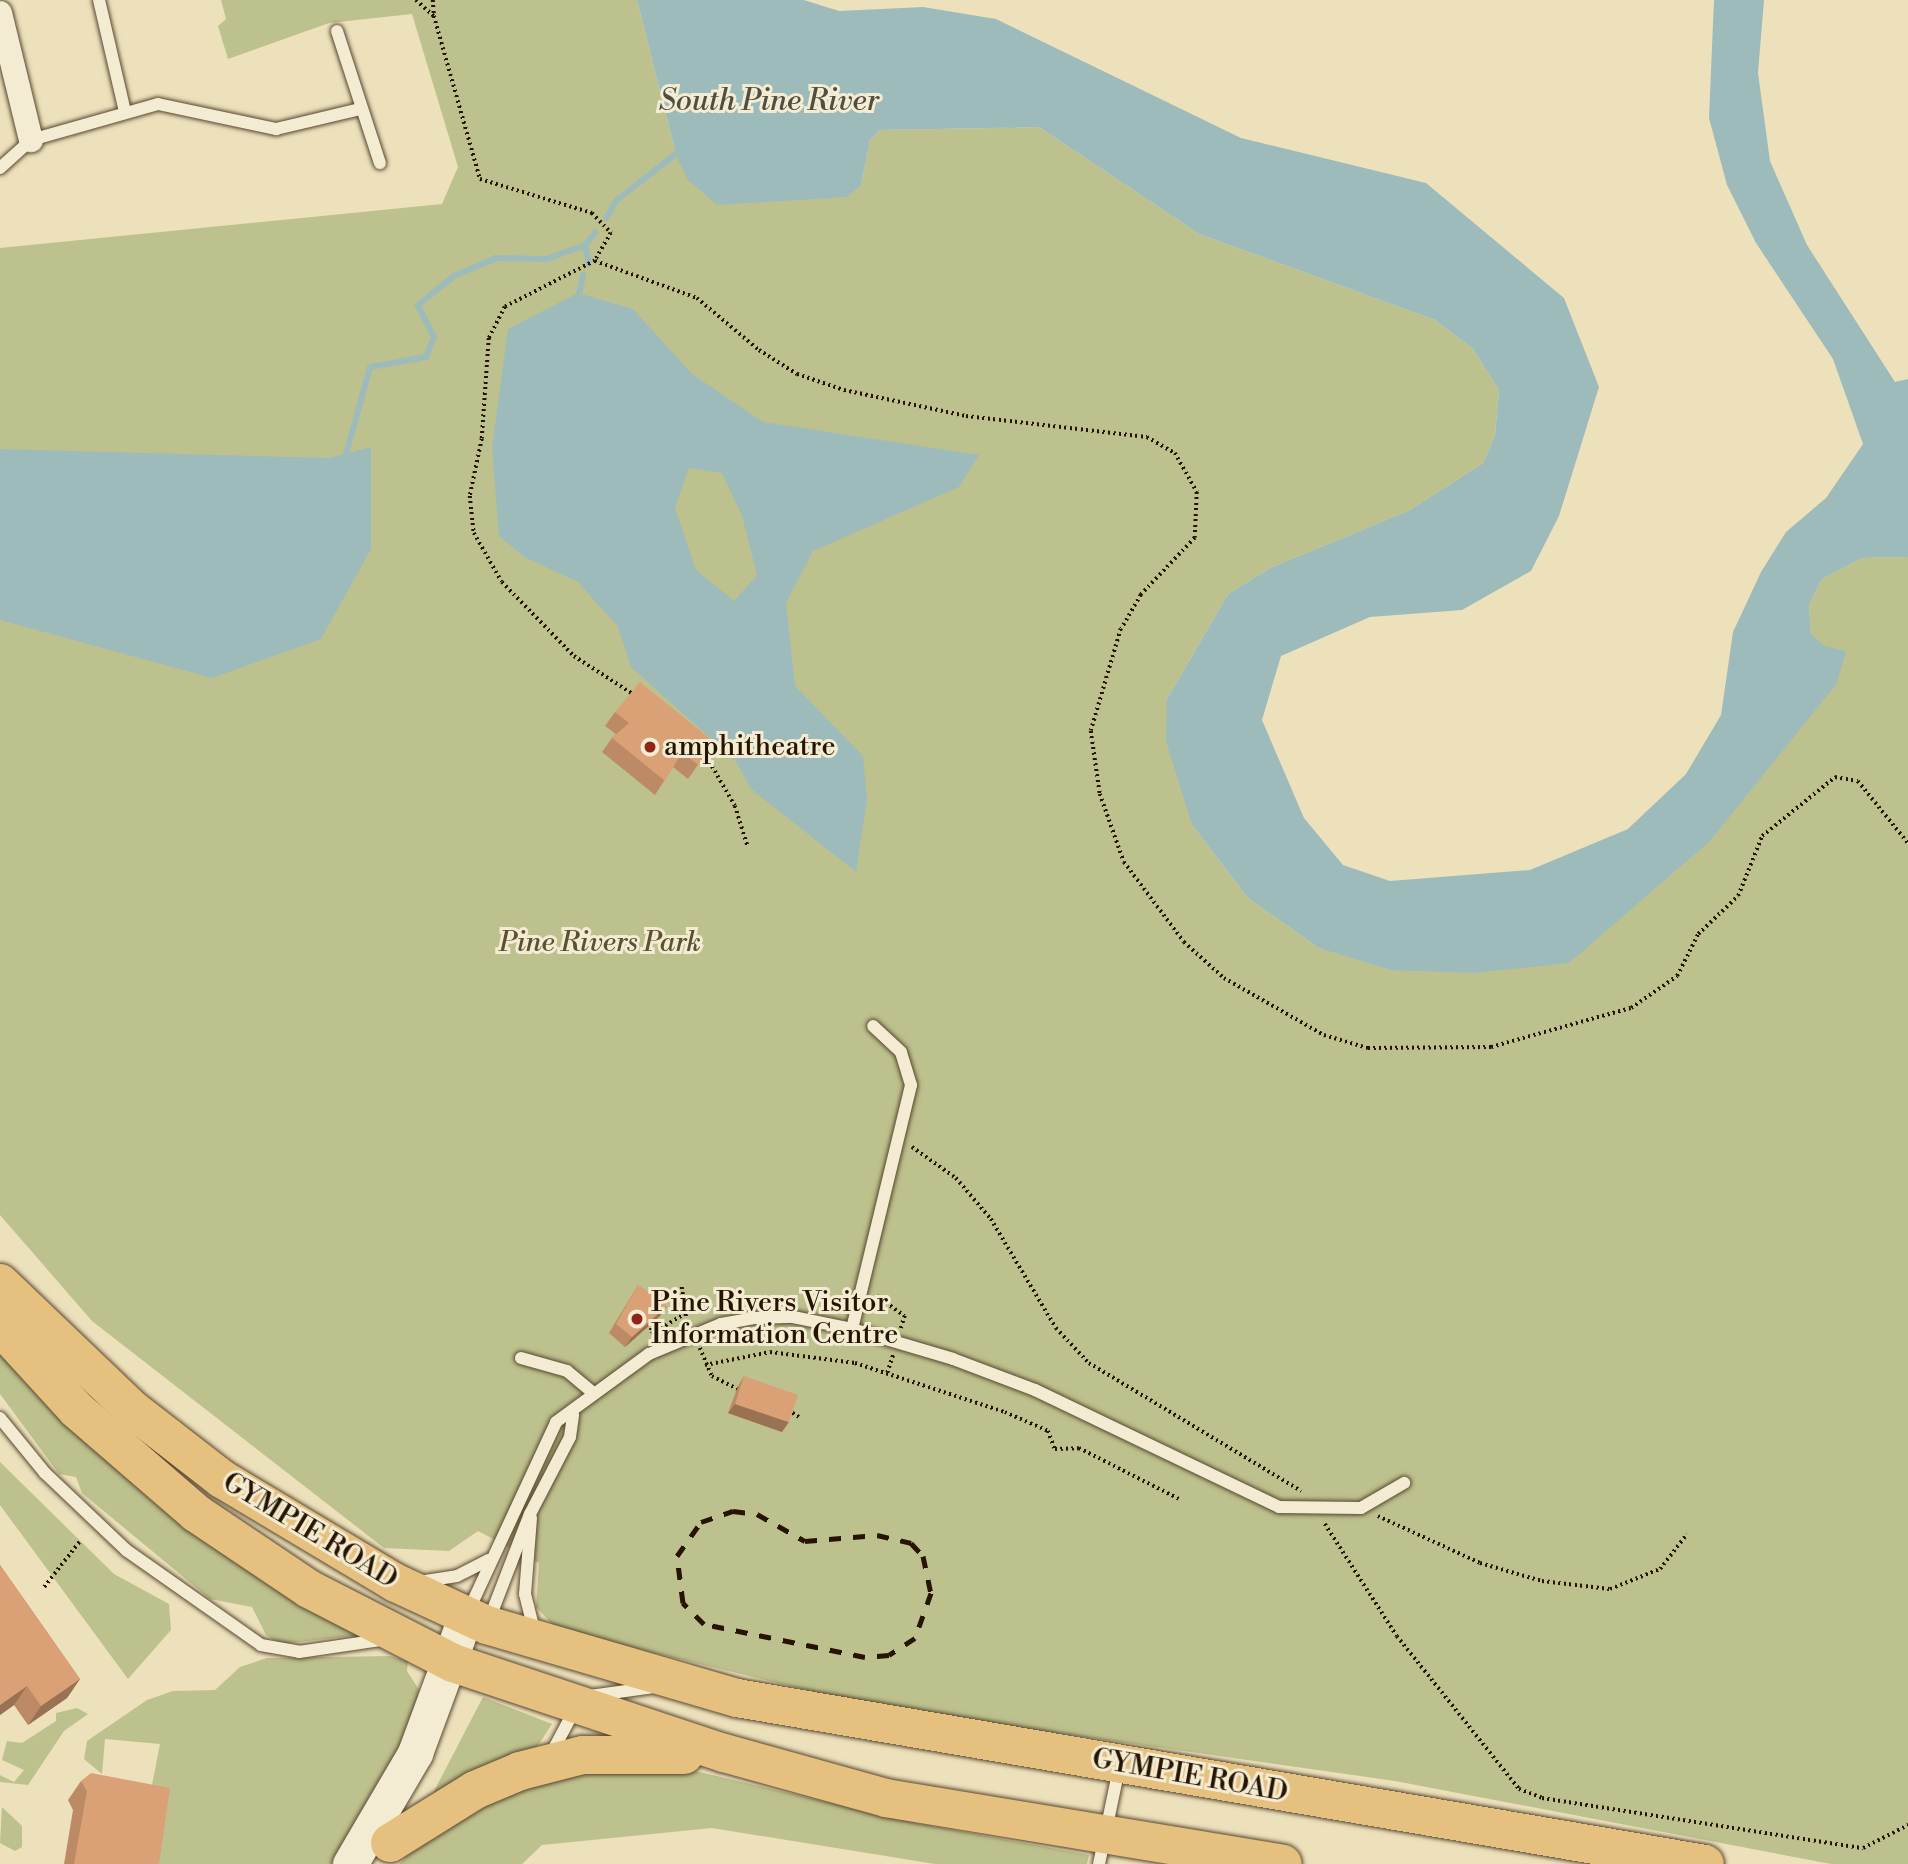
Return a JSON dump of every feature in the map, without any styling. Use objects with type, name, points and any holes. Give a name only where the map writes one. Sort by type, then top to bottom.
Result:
[{"type":"highway","name":"GYMPIE ROAD","points":[[0,1283],[133,1410],[222,1479],[396,1583],[477,1620],[539,1642],[676,1685],[1705,1864]]},
{"type":"highway","name":"GYMPIE ROAD","points":[[0,1326],[77,1410],[195,1513],[309,1589],[463,1667],[576,1707],[724,1753],[886,1798],[1102,1850],[1283,1864]]},
{"type":"highway","points":[[382,1854],[475,1790],[546,1763],[621,1752],[724,1753]]},
{"type":"street","points":[[0,13],[32,140]]},
{"type":"street","points":[[382,1854],[428,1781],[477,1620]]},
{"type":"street","points":[[350,1864],[463,1667]]},
{"type":"lane","points":[[99,0],[125,112]]},
{"type":"lane","points":[[337,32],[360,109],[380,163]]},
{"type":"lane","points":[[0,168],[32,140],[125,112],[184,105],[276,129],[360,109]]},
{"type":"lane","points":[[852,1329],[898,1143],[910,1070],[873,1026]]},
{"type":"lane","points":[[477,1620],[570,1437],[573,1415],[591,1391],[693,1334],[755,1318],[793,1317],[852,1329],[1035,1390],[1254,1498],[1319,1512],[1361,1508],[1404,1483]]},
{"type":"lane","points":[[520,1357],[567,1371],[591,1391]]},
{"type":"lane","points":[[477,1620],[488,1560],[537,1453],[556,1422],[573,1415]]},
{"type":"lane","points":[[0,1419],[45,1473],[126,1550],[230,1624],[280,1651],[401,1637]]},
{"type":"lane","points":[[530,1514],[533,1541],[525,1594],[539,1642]]},
{"type":"lane","points":[[396,1583],[457,1576],[488,1560]]},
{"type":"lane","name":"GYMPIE ROAD","points":[[576,1707],[589,1696],[676,1685]]},
{"type":"lane","points":[[546,1763],[576,1707]]},
{"type":"lane","points":[[1102,1850],[1120,1764]]},
{"type":"path","points":[[416,0],[434,16]]},
{"type":"path","points":[[433,0],[434,16],[480,179],[592,212],[611,233],[595,261],[505,307],[489,338],[471,507],[481,550],[516,599],[590,670],[640,697]]},
{"type":"path","points":[[595,261],[697,298],[759,350],[797,374],[844,390],[1013,424],[1147,437],[1175,453],[1197,492],[1195,538],[1141,595],[1121,629],[1091,731],[1100,794],[1124,862],[1184,942],[1224,978],[1324,1035],[1368,1048],[1480,1048],[1596,1022],[1631,1007],[1670,983],[1698,934],[1738,896],[1762,836],[1835,777],[1858,781],[1908,844]]},
{"type":"path","points":[[693,742],[721,779],[748,847]]},
{"type":"path","points":[[898,1143],[928,1155],[956,1178],[1003,1236],[1056,1328],[1088,1363],[1307,1494],[1397,1636],[1519,1789],[1542,1798],[1863,1848],[1908,1825]]},
{"type":"path","points":[[682,1287],[684,1314],[705,1365],[721,1383],[748,1393]]},
{"type":"path","points":[[652,1323],[651,1334],[684,1314]]},
{"type":"path","points":[[705,1365],[771,1352],[855,1363],[1005,1412],[1048,1431],[1055,1449],[1080,1448],[1180,1499]]},
{"type":"path","points":[[783,1405],[799,1416]]},
{"type":"path","points":[[1361,1508],[1480,1563],[1579,1587],[1637,1583],[1660,1569],[1687,1534]]},
{"type":"path","points":[[44,1587],[80,1541]]},
{"type":"green space","name":"Pine Rivers Park","points":[[221,0],[637,0],[677,158],[861,185],[870,140],[880,130],[1039,127],[1199,234],[1435,320],[1473,349],[1499,390],[1495,435],[1483,463],[1410,510],[1270,568],[1228,594],[1167,699],[1192,825],[1248,898],[1319,948],[1473,973],[1825,646],[1811,635],[1809,605],[1822,579],[1862,558],[1908,557],[1908,1864],[1831,1864],[1395,1781],[880,1708],[557,1629],[536,1607],[539,1563],[478,1531],[449,1551],[384,1548],[92,1321],[0,1215],[0,248],[442,204],[458,167],[412,14],[329,23],[228,59],[218,26],[226,19]]},
{"type":"green space","points":[[0,1350],[359,1635],[281,1644],[266,1635],[252,1607],[210,1599],[82,1493],[76,1477],[59,1474],[0,1394]]},
{"type":"green space","points":[[0,1462],[114,1574],[169,1604],[171,1630],[128,1679],[0,1505]]},
{"type":"green space","points":[[390,1656],[408,1661],[407,1671],[423,1696],[418,1716],[331,1864],[148,1864],[148,1806],[160,1744],[105,1739],[102,1774],[84,1759],[87,1741],[147,1700],[173,1691],[215,1690],[240,1667],[267,1658]]},
{"type":"green space","points":[[483,1697],[552,1724],[533,1753],[431,1797]]},
{"type":"green space","points":[[77,1708],[88,1714],[64,1731],[28,1785],[0,1782],[0,1775],[14,1782],[24,1770],[2,1760],[7,1741],[22,1743],[56,1721],[56,1713]]},
{"type":"green space","points":[[670,1765],[920,1824],[1089,1855],[1087,1864],[935,1864],[712,1828],[542,1845],[522,1864],[399,1864],[433,1830],[530,1778]]},
{"type":"green space","points":[[2,1807],[22,1826],[22,1847],[15,1851],[0,1843]]},
{"type":"water","name":"South Pine River","points":[[637,0],[804,0],[839,11],[923,7],[996,19],[1241,138],[1426,183],[1564,298],[1599,387],[1559,516],[1531,571],[1462,610],[1370,617],[1281,656],[1262,720],[1304,818],[1343,865],[1390,881],[1530,870],[1628,829],[1686,774],[1721,715],[1733,632],[1761,572],[1786,532],[1826,498],[1863,444],[1833,359],[1756,243],[1727,185],[1709,118],[1714,0],[1764,0],[1758,73],[1770,161],[1807,245],[1895,382],[1908,379],[1908,557],[1862,558],[1822,579],[1809,605],[1811,634],[1825,646],[1846,651],[1837,683],[1710,841],[1569,963],[1473,973],[1391,970],[1319,948],[1248,898],[1192,825],[1166,741],[1167,699],[1228,594],[1270,568],[1410,510],[1483,463],[1495,435],[1499,390],[1473,349],[1435,320],[1199,234],[1039,127],[880,130],[870,140],[861,185],[847,197],[717,205],[688,180],[677,158]]},
{"type":"water","points":[[578,293],[633,309],[692,374],[763,422],[979,455],[959,487],[813,551],[786,603],[795,686],[863,756],[867,799],[856,872],[751,789],[735,760],[631,667],[618,627],[578,582],[524,557],[499,536],[492,448],[508,329]],"holes":[[[689,468],[722,473],[742,516],[757,575],[734,601],[696,570],[675,508]]]},
{"type":"water","points":[[371,447],[371,549],[321,639],[212,678],[0,620],[0,449],[329,458]]},
{"type":"building","name":"amphitheatre","points":[[640,682],[714,742],[698,765],[682,752],[665,781],[612,738],[629,723],[615,712]]},
{"type":"building","name":"Pine Rivers Visitor Information Centre","points":[[638,1285],[667,1306],[632,1337],[616,1324]]},
{"type":"building","points":[[744,1376],[798,1395],[789,1422],[735,1404]]},
{"type":"building","points":[[0,1565],[80,1679],[41,1706],[27,1686],[0,1705]]},
{"type":"building","points":[[91,1773],[170,1788],[159,1864],[74,1864],[87,1791],[81,1781]]},
{"type":"waterway","points":[[606,218],[617,200],[681,150]]},
{"type":"waterway","points":[[345,458],[370,367],[426,357],[434,337],[418,305],[454,276],[496,258],[547,259],[585,245],[595,233]]},
{"type":"waterway","points":[[585,245],[589,264]]},
{"type":"waterway","points":[[578,299],[583,275]]},
{"type":"railway","points":[[733,1511],[757,1514],[805,1541],[877,1535],[911,1543],[923,1556],[931,1593],[915,1638],[889,1655],[865,1657],[704,1624],[683,1603],[677,1556],[701,1522],[733,1511]]},
{"type":"place","name":"amphitheatre","points":[[650,747]]},
{"type":"place","name":"Pine Rivers Visitor Information Centre","points":[[637,1319]]}]
